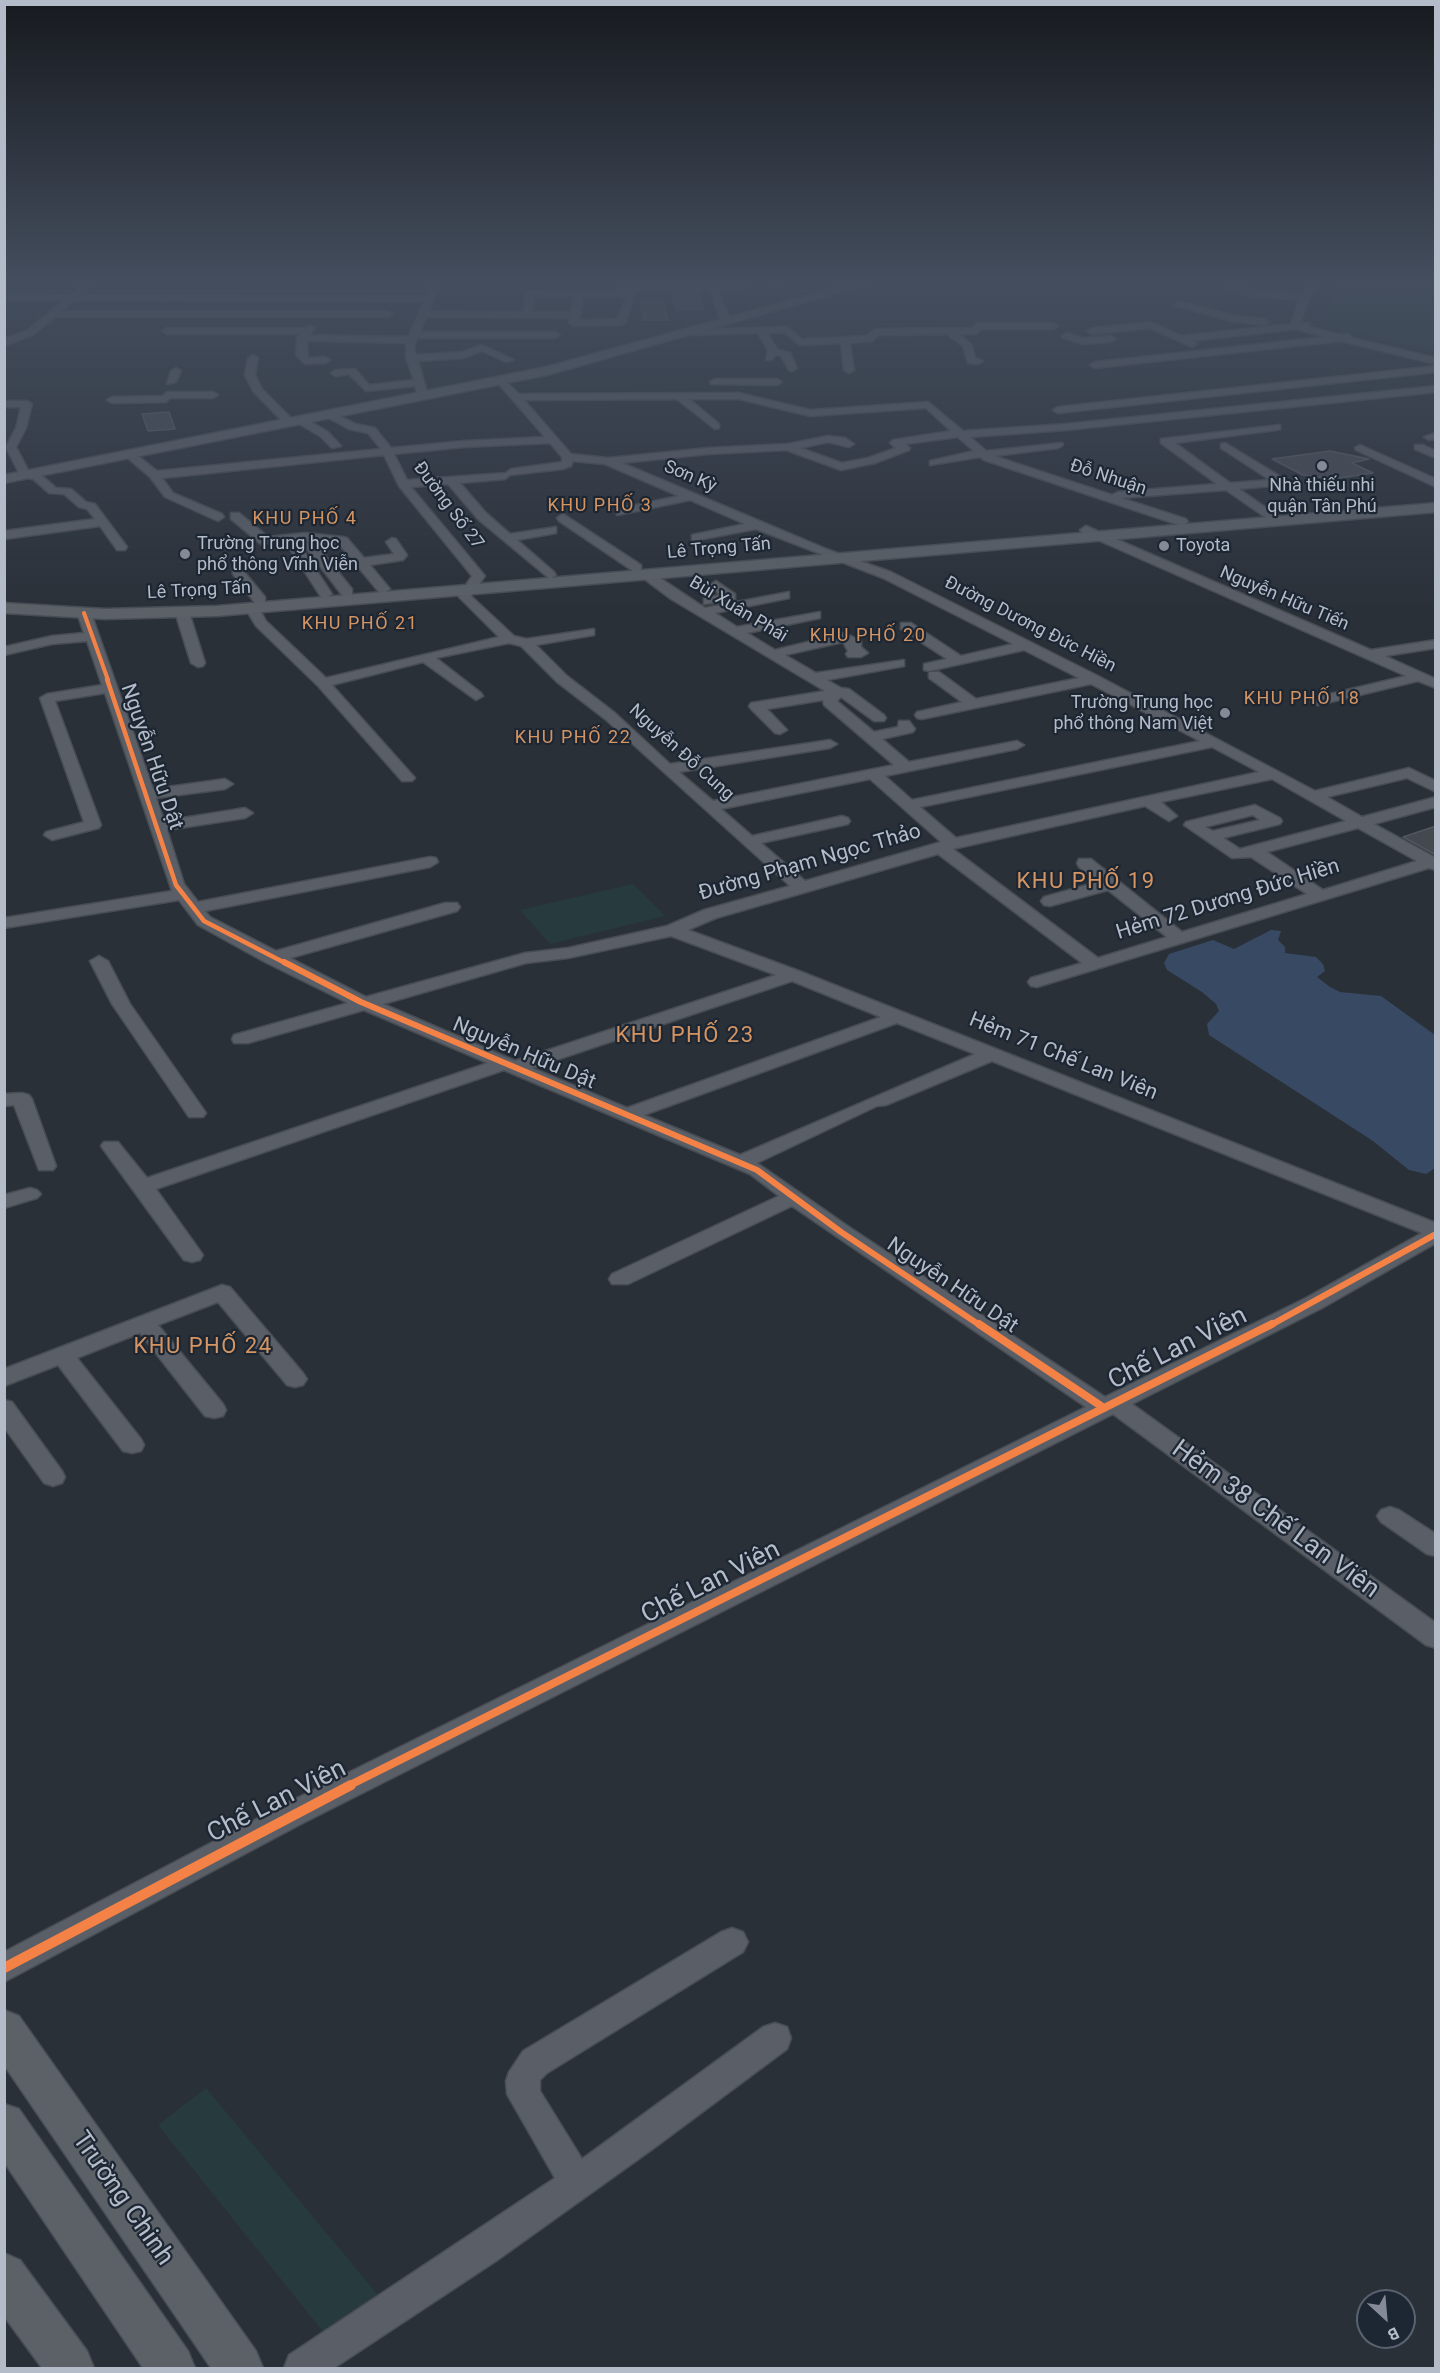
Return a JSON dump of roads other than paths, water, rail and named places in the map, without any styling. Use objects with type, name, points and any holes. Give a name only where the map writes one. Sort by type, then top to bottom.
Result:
[{"type":"main road","points":[[4,479],[439,393]]},
{"type":"main road","name":"Lê Trọng Tấn","points":[[4,598],[121,606],[256,604],[347,592],[472,586],[550,575],[840,558],[1182,522],[1436,500]]},
{"type":"main road","name":"Lê Trọng Tấn","points":[[4,608],[84,613],[182,612],[642,571],[822,552],[1436,507]]},
{"type":"main road","name":"Trường Chinh","points":[[4,2029],[239,2368]]},
{"type":"main road","points":[[4,2124],[171,2368]]},
{"type":"main road","points":[[4,2276],[70,2368]]},
{"type":"street","points":[[261,393],[294,421],[324,434],[336,446]]},
{"type":"street","points":[[403,484],[452,481],[567,464],[568,457],[514,393]]},
{"type":"street","points":[[1058,410],[1217,393]]},
{"type":"street","points":[[786,447],[841,468],[871,461],[905,448],[897,444],[897,441],[1064,427],[1401,393]]},
{"type":"street","points":[[1253,394],[1277,406]]},
{"type":"street","points":[[112,400],[213,395]]},
{"type":"street","name":"Đỗ Nhuận","points":[[518,397],[681,398],[727,395],[759,399],[810,413],[928,405],[982,454],[1182,522]]},
{"type":"street","points":[[681,398],[716,426]]},
{"type":"street","points":[[4,404],[27,405],[21,428],[11,447],[25,475],[36,476],[53,491],[67,491],[83,504],[91,506],[121,548]]},
{"type":"street","name":"Đường Số 27","points":[[329,414],[353,427],[371,430],[388,451],[403,484],[479,576],[472,586]]},
{"type":"street","points":[[1064,427],[1077,438]]},
{"type":"street","points":[[1268,515],[1177,452],[1165,441],[1276,428]]},
{"type":"street","points":[[607,461],[708,451],[786,447],[825,435],[849,444]]},
{"type":"street","points":[[154,475],[388,451],[554,440]]},
{"type":"street","points":[[934,463],[982,454],[1058,445]]},
{"type":"street","points":[[1106,496],[1282,482],[1225,446]]},
{"type":"street","points":[[1419,447],[1436,455]]},
{"type":"street","points":[[1360,448],[1436,484]]},
{"type":"street","points":[[129,454],[154,475],[169,495],[218,517]]},
{"type":"street","name":"Sơn Kỳ","points":[[568,457],[607,461],[822,552]]},
{"type":"street","points":[[452,481],[482,516],[550,575]]},
{"type":"street","points":[[621,512],[690,497]]},
{"type":"street","points":[[1221,500],[1244,499]]},
{"type":"street","points":[[1139,507],[1174,504]]},
{"type":"street","points":[[235,516],[265,542],[305,537],[343,541],[384,589]]},
{"type":"street","name":"Bùi Xuân Phái","points":[[562,518],[697,608],[837,692],[844,692],[879,718]]},
{"type":"street","points":[[507,538],[556,533],[537,520]]},
{"type":"street","points":[[5,533],[103,522]]},
{"type":"street","points":[[696,538],[756,525]]},
{"type":"street","name":"Nguyễn Hữu Tiến","points":[[1092,533],[1436,684]]},
{"type":"street","points":[[361,562],[401,555],[392,542]]},
{"type":"street","points":[[292,543],[326,594]]},
{"type":"street","points":[[311,546],[347,592]]},
{"type":"street","name":"Đường Dương Đức Hiền","points":[[822,552],[887,575],[1027,645],[1274,774],[1433,864]]},
{"type":"street","points":[[237,571],[256,604],[261,623],[323,683],[407,778]]},
{"type":"street","points":[[697,608],[730,597],[716,585]]},
{"type":"street","points":[[472,586],[464,596],[509,639]]},
{"type":"street","points":[[697,608],[784,595]]},
{"type":"street","points":[[182,612],[198,663]]},
{"type":"street","name":"Nguyễn Hữu Dật","points":[[84,613],[148,794],[176,885],[204,921],[271,958],[361,1002],[757,1170],[841,1232],[1109,1405]]},
{"type":"street","points":[[735,631],[815,615]]},
{"type":"street","points":[[906,626],[958,660]]},
{"type":"street","points":[[323,683],[509,639],[526,643],[589,632]]},
{"type":"street","points":[[4,651],[52,640],[92,636]]},
{"type":"street","points":[[774,654],[845,638],[856,644],[850,646],[861,653],[853,654]]},
{"type":"street","name":"Nguyễn Đỗ Cung","points":[[526,643],[562,679],[610,716],[801,887]]},
{"type":"street","points":[[1368,655],[1436,644]]},
{"type":"street","points":[[973,704],[931,671],[958,660],[1027,645]]},
{"type":"street","points":[[426,657],[476,696]]},
{"type":"street","points":[[814,678],[899,663]]},
{"type":"street","points":[[1318,701],[1419,677]]},
{"type":"street","points":[[922,715],[1093,679]]},
{"type":"street","points":[[52,835],[93,825],[47,698],[111,688]]},
{"type":"street","points":[[780,730],[756,706],[837,692]]},
{"type":"street","points":[[837,692],[829,702],[906,767]]},
{"type":"street","points":[[871,737],[908,729],[904,724]]},
{"type":"street","points":[[908,806],[1212,743]]},
{"type":"street","points":[[667,769],[830,744]]},
{"type":"street","points":[[711,806],[1017,745]]},
{"type":"street","points":[[872,773],[947,846],[1094,963]]},
{"type":"street","points":[[1312,796],[1409,773],[1436,787]]},
{"type":"street","name":"Đường Phạm Ngọc Thảo","points":[[241,1039],[361,1002],[525,958],[567,953],[672,930],[710,914],[947,846],[1274,774]]},
{"type":"street","points":[[148,794],[225,784]]},
{"type":"street","points":[[1148,800],[1169,816]]},
{"type":"street","points":[[1209,837],[1238,855],[1436,802]]},
{"type":"street","points":[[158,827],[245,813]]},
{"type":"street","points":[[750,841],[842,821]]},
{"type":"street","points":[[1254,851],[1321,896]]},
{"type":"street","points":[[4,923],[189,901],[430,862]]},
{"type":"street","points":[[1085,864],[1179,938]]},
{"type":"street","name":"Hẻm 72 Dương Đức Hiền","points":[[1037,982],[1094,963],[1433,864]]},
{"type":"street","points":[[1050,901],[1110,884]]},
{"type":"street","points":[[271,958],[451,907]]},
{"type":"street","name":"Hẻm 71 Chế Lan Viên","points":[[672,930],[793,975],[1436,1232]]},
{"type":"street","points":[[99,961],[121,1004],[196,1113]]},
{"type":"street","points":[[143,1186],[793,975]]},
{"type":"street","points":[[625,1115],[897,1017]]},
{"type":"street","points":[[739,1162],[992,1054]]},
{"type":"street","points":[[4,1100],[22,1098],[46,1166]]},
{"type":"street","points":[[111,1146],[143,1186],[192,1255]]},
{"type":"street","points":[[4,1202],[30,1194]]},
{"type":"street","points":[[620,1279],[794,1197]]},
{"type":"street","name":"Chế Lan Viên","points":[[4,1968],[291,1815],[1314,1303],[1436,1232]]},
{"type":"street","points":[[4,1378],[222,1292],[295,1379]]},
{"type":"street","points":[[144,1323],[214,1410]]},
{"type":"street","points":[[63,1355],[132,1445]]},
{"type":"street","name":"Hẻm 38 Chế Lan Viên","points":[[1109,1405],[1436,1638]]},
{"type":"street","points":[[4,1408],[53,1477]]},
{"type":"street","points":[[1390,1516],[1436,1547]]},
{"type":"street","points":[[577,2183],[524,2094],[523,2081],[526,2072],[535,2062],[732,1942]]},
{"type":"street","points":[[302,2368],[577,2183],[775,2038]]},
{"type":"water","points":[[1271,930],[1281,931],[1278,940],[1285,947],[1285,953],[1316,957],[1323,964],[1325,971],[1317,977],[1330,987],[1340,992],[1381,996],[1435,1035],[1435,1168],[1426,1174],[1409,1170],[1373,1141],[1209,1035],[1207,1024],[1219,1011],[1216,1004],[1202,992],[1167,970],[1164,963],[1169,954],[1213,940],[1234,949]]},
{"type":"place","name":"Nhà thiếu nhi quận Tân Phú","points":[[1322,466]]},
{"type":"place","name":"Toyota","points":[[1164,546]]},
{"type":"place","name":"Trường Trung học phổ thông Vĩnh Viễn","points":[[185,554]]},
{"type":"place","name":"Trường Trung học phổ thông Nam Việt","points":[[1225,713]]},
{"type":"district","name":"KHU PHỐ 3","points":[[600,506]]},
{"type":"district","name":"KHU PHỐ 4","points":[[305,519]]},
{"type":"district","name":"KHU PHỐ 21","points":[[360,624]]},
{"type":"district","name":"KHU PHỐ 20","points":[[868,636]]},
{"type":"district","name":"KHU PHỐ 18","points":[[1302,699]]},
{"type":"district","name":"KHU PHỐ 22","points":[[573,738]]},
{"type":"district","name":"KHU PHỐ 19","points":[[1086,882]]},
{"type":"district","name":"KHU PHỐ 23","points":[[685,1036]]},
{"type":"district","name":"KHU PHỐ 24","points":[[203,1347]]}]
